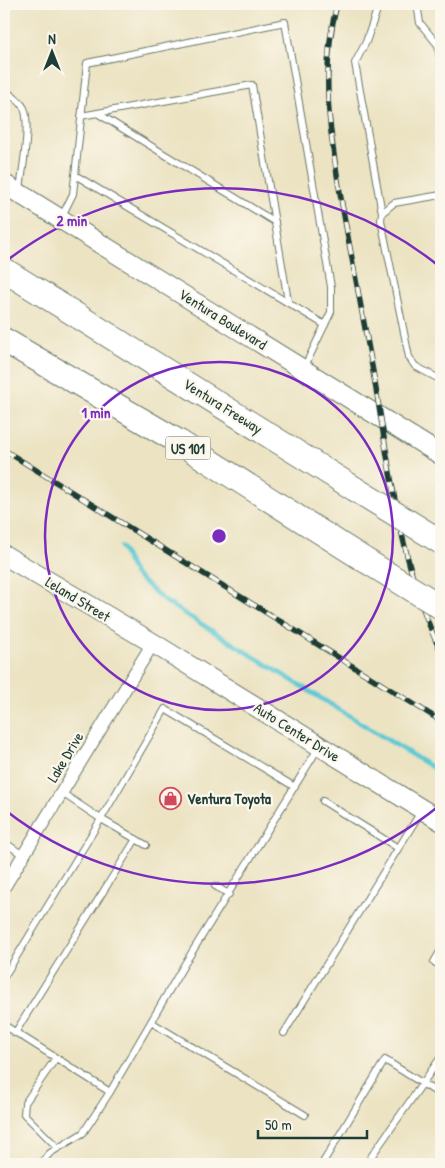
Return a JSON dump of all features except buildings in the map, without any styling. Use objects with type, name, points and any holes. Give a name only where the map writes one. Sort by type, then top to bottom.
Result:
[{"type":"highway","name":"Ventura Freeway","points":[[4,270],[441,542]]},
{"type":"highway","name":"US 101","points":[[4,340],[179,442],[441,607]]},
{"type":"street","name":"Ventura Boulevard","points":[[4,184],[441,455]]},
{"type":"street","name":"Leland Street","points":[[4,555],[152,643]]},
{"type":"street","name":"Auto Center Drive","points":[[152,643],[441,821]]},
{"type":"street","name":"Lake Drive","points":[[4,887],[152,643]]},
{"type":"lane","points":[[379,4],[366,42],[355,63],[382,213],[381,220],[409,357],[415,366],[441,380]]},
{"type":"lane","points":[[416,4],[420,23],[438,45],[441,65]]},
{"type":"lane","points":[[61,219],[74,194],[87,63],[284,22],[331,287],[331,312],[303,369]]},
{"type":"lane","points":[[82,116],[252,85],[288,301]]},
{"type":"lane","points":[[4,90],[18,100],[24,109],[26,141],[20,194]]},
{"type":"lane","points":[[97,113],[275,222]]},
{"type":"lane","points":[[75,175],[288,301],[325,325]]},
{"type":"lane","points":[[382,213],[394,203],[441,195]]},
{"type":"lane","points":[[4,977],[101,819],[165,709],[295,787]]},
{"type":"lane","points":[[40,1164],[58,1148],[83,1133],[110,1092],[228,894],[320,746]]},
{"type":"lane","points":[[62,793],[101,819],[146,845]]},
{"type":"lane","points":[[323,801],[398,848]]},
{"type":"lane","points":[[284,1033],[422,809]]},
{"type":"lane","points":[[16,1033],[136,839]]},
{"type":"lane","points":[[4,842],[23,855]]},
{"type":"lane","points":[[215,886],[228,894]]},
{"type":"lane","points":[[441,950],[434,962],[441,966]]},
{"type":"lane","points":[[151,1022],[305,1115]]},
{"type":"lane","points":[[4,1025],[110,1092]]},
{"type":"lane","points":[[366,1164],[441,1057]]},
{"type":"lane","points":[[56,1058],[25,1103],[23,1109],[24,1114],[58,1148]]},
{"type":"lane","points":[[322,1164],[385,1060],[441,1095]]},
{"type":"waterway","points":[[121,547],[134,574],[166,602],[441,773]]},
{"type":"railway","points":[[337,4],[328,58],[329,112],[336,167],[397,512],[415,584],[441,652]]},
{"type":"railway","points":[[4,450],[441,721]]},
{"type":"place","name":"Ventura Toyota","points":[[171,798]]}]
